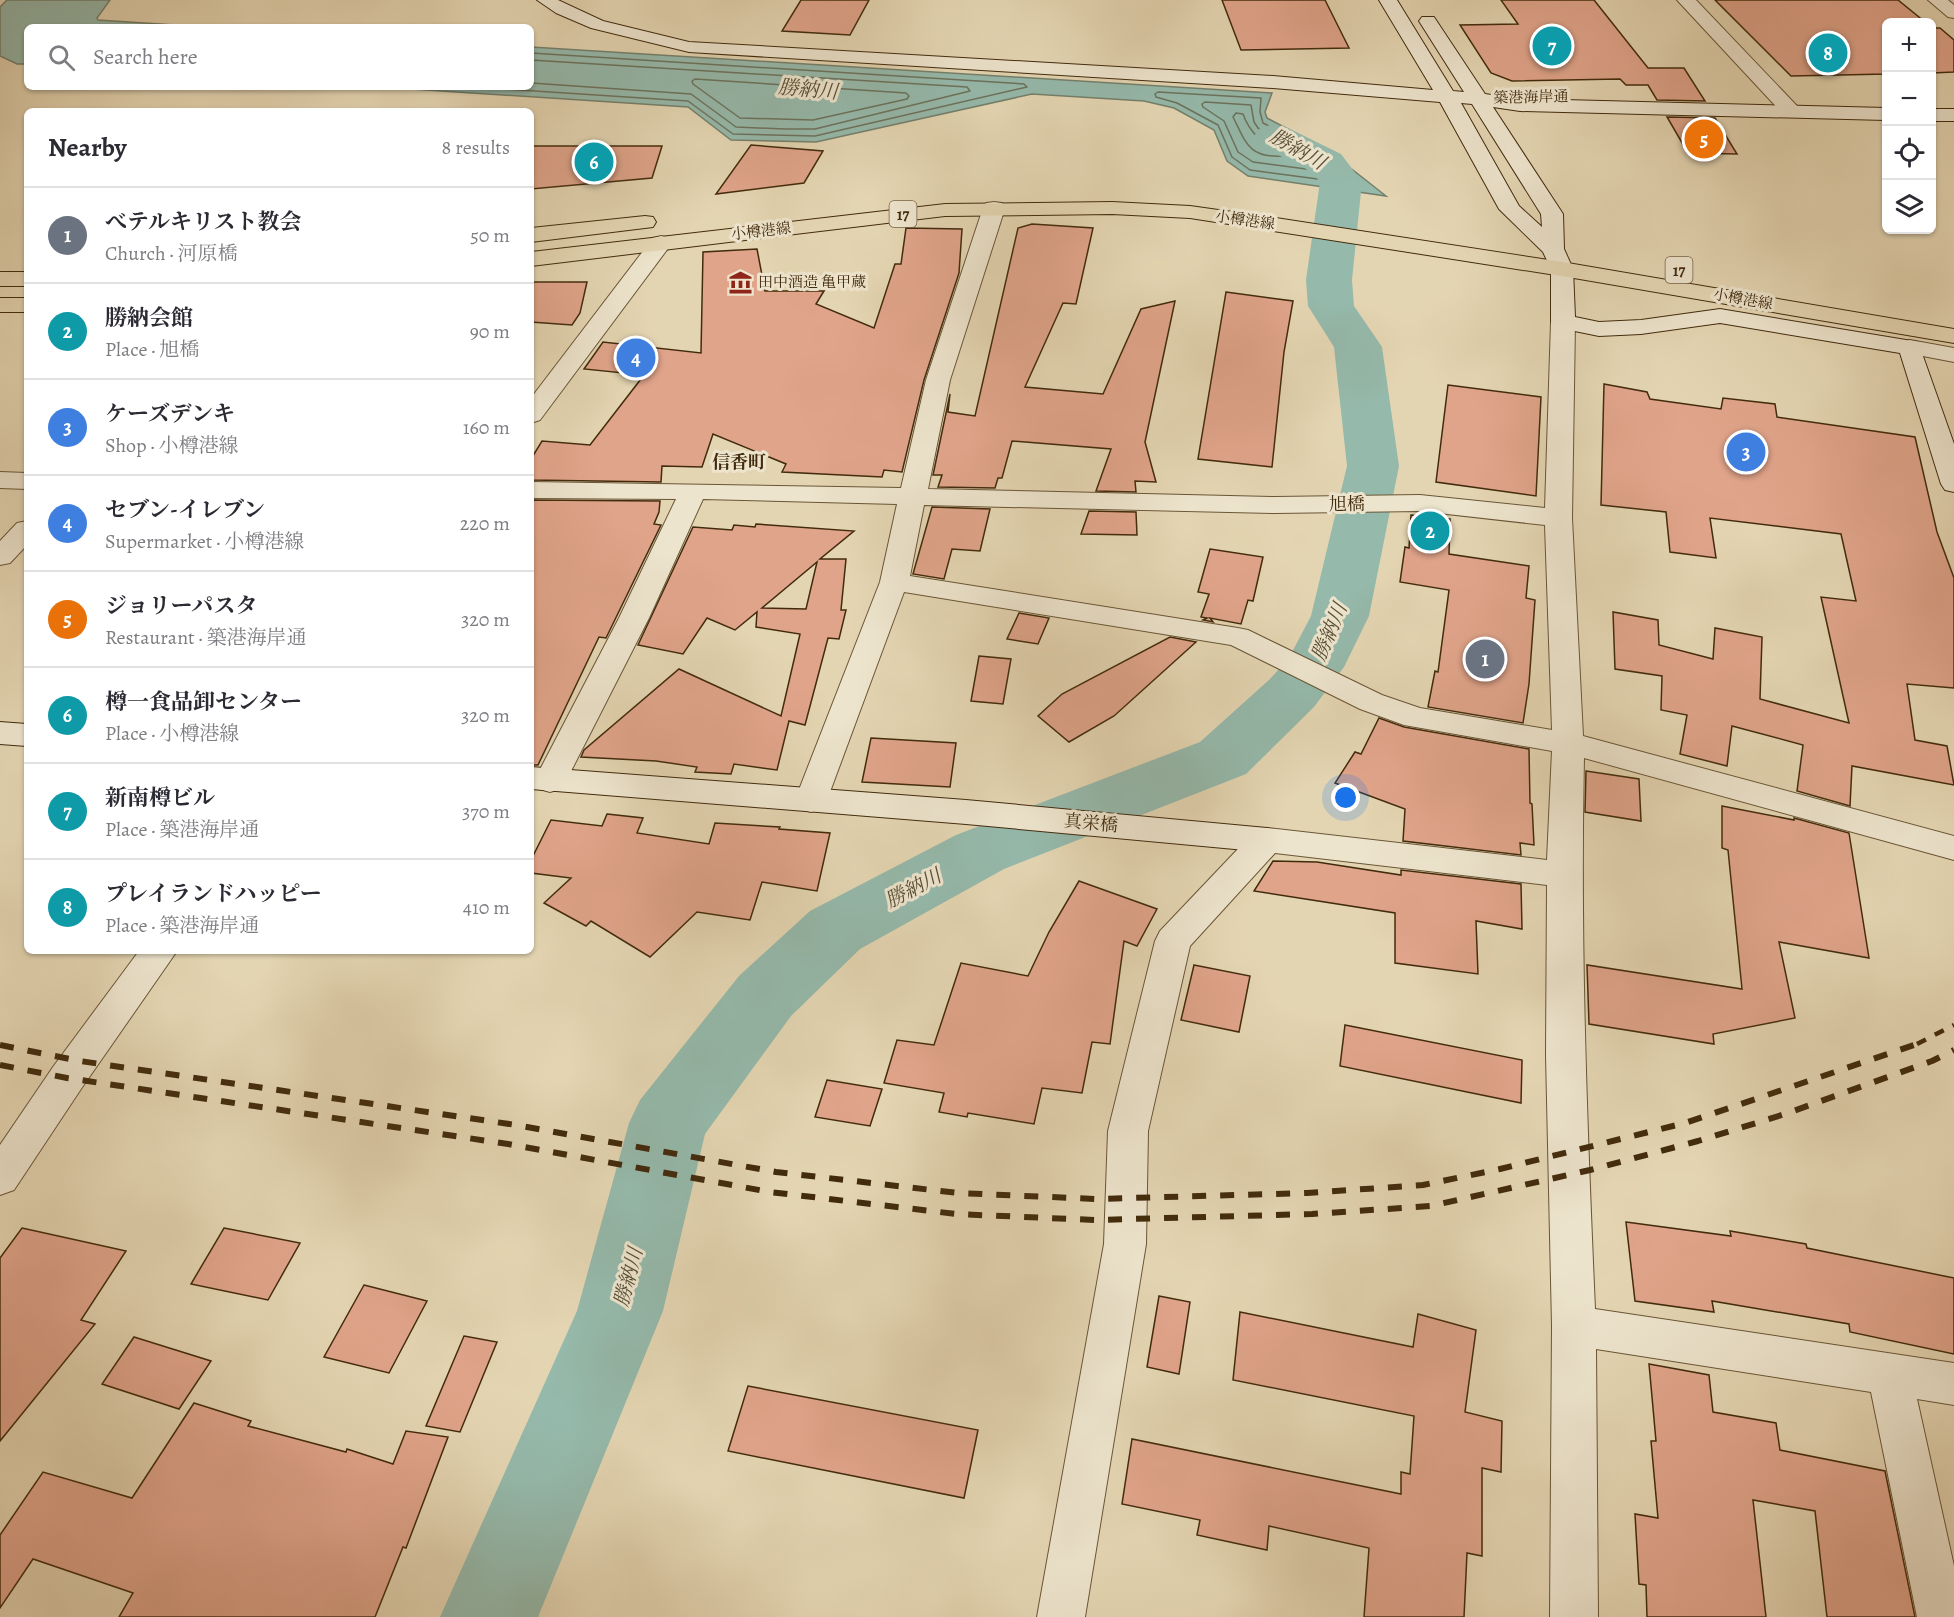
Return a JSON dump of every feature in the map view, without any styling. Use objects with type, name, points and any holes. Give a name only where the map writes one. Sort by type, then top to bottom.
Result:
[{"type":"main road","name":"小樽港線","points":[[1046,189],[1113,189],[1191,194],[1263,203],[1405,226],[1558,259],[1954,336]]},
{"type":"main road","name":"小樽港線","points":[[923,192],[992,194],[1123,208],[1190,212],[1420,248],[1558,259],[1954,315]]},
{"type":"main road","name":"小樽港線","points":[[534,259],[873,217],[992,194]]},
{"type":"main road","points":[[534,235],[670,219]]},
{"type":"main road","points":[[0,279],[24,279]]},
{"type":"main road","points":[[0,305],[24,305]]},
{"type":"street","name":"築港海岸通","points":[[546,0],[568,14],[616,32],[689,47],[1273,82],[1477,99],[1521,105],[1787,106],[1882,103]]},
{"type":"street","points":[[1388,0],[1448,98],[1510,209],[1558,259]]},
{"type":"street","points":[[1686,0],[1787,106]]},
{"type":"street","points":[[1937,0],[1954,13]]},
{"type":"street","points":[[1420,10],[1552,214],[1558,259],[1563,322],[1558,518],[1568,743],[1564,874],[1564,1055],[1574,1326],[1574,1617]]},
{"type":"street","points":[[1936,104],[1954,104]]},
{"type":"street","name":"築港海岸通","points":[[1787,106],[1882,114]]},
{"type":"street","points":[[1936,115],[1954,115]]},
{"type":"street","points":[[812,800],[894,582],[938,380],[992,194]]},
{"type":"street","points":[[534,411],[661,243]]},
{"type":"street","points":[[1563,322],[1599,329],[1720,316],[1954,355]]},
{"type":"street","points":[[1910,347],[1954,484]]},
{"type":"street","points":[[0,480],[24,481]]},
{"type":"street","name":"旭橋","points":[[534,490],[693,491],[1275,505],[1420,503],[1558,518]]},
{"type":"street","points":[[540,780],[634,618],[693,491]]},
{"type":"street","points":[[0,557],[24,532]]},
{"type":"street","points":[[894,582],[1238,637],[1371,702],[1415,718],[1568,743],[1954,848]]},
{"type":"street","points":[[0,733],[24,735]]},
{"type":"street","name":"真栄橋","points":[[540,780],[966,812],[1216,834],[1564,874]]},
{"type":"street","points":[[1061,1617],[1125,1244],[1128,1131],[1173,941],[1267,840]]},
{"type":"street","points":[[0,1178],[67,1078],[157,954]]},
{"type":"street","points":[[1574,1326],[1954,1384]]},
{"type":"street","points":[[1889,1374],[1941,1617]]},
{"type":"water","points":[[7,0],[110,0],[97,18],[98,20],[160,24],[24,24],[24,64],[17,64],[0,56],[0,7]]},
{"type":"water","points":[[534,47],[1272,93],[1265,112],[1267,118],[1326,149],[1386,196],[1248,176],[1227,161],[1214,130],[1174,108],[1144,101],[1032,94],[816,142],[731,140],[688,107],[427,90],[534,90]]},
{"type":"building","points":[[801,0],[869,0],[850,35],[782,31]]},
{"type":"building","points":[[1222,0],[1325,0],[1349,48],[1241,50]]},
{"type":"building","points":[[1501,0],[1594,0],[1648,68],[1684,68],[1705,101],[1657,100],[1648,85],[1626,85],[1620,79],[1512,81],[1491,73],[1460,25],[1518,24]]},
{"type":"building","points":[[1715,0],[1898,0],[1920,18],[1882,18],[1882,74],[1791,76]]},
{"type":"building","points":[[1936,28],[1940,28],[1954,40],[1954,72],[1936,73]]},
{"type":"building","points":[[1667,117],[1715,118],[1737,154],[1688,153]]},
{"type":"building","points":[[751,145],[823,151],[804,183],[716,194]]},
{"type":"building","points":[[534,146],[662,146],[652,178],[534,189]]},
{"type":"building","points":[[1032,224],[1093,228],[1076,304],[1063,303],[1025,387],[1103,394],[1141,309],[1175,301],[1145,442],[1156,482],[1135,481],[1136,492],[1096,491],[1111,449],[1012,441],[1002,478],[998,478],[995,488],[938,487],[942,475],[933,475],[950,394],[948,412],[975,416],[1018,228]]},
{"type":"building","points":[[906,228],[962,229],[959,273],[924,380],[902,472],[884,470],[882,477],[782,472],[786,464],[713,434],[702,467],[662,466],[661,482],[534,480],[534,454],[542,441],[590,445],[644,375],[584,369],[603,342],[701,353],[703,252],[757,249],[765,291],[824,291],[816,304],[874,328],[895,264],[901,264]]},
{"type":"building","points":[[534,282],[587,282],[580,313],[572,325],[534,322]]},
{"type":"building","points":[[1226,292],[1293,301],[1284,352],[1272,467],[1198,459]]},
{"type":"building","points":[[1604,384],[1647,392],[1650,399],[1721,409],[1723,398],[1775,404],[1777,417],[1915,437],[1937,532],[1954,578],[1954,688],[1907,684],[1915,740],[1947,746],[1954,785],[1852,766],[1850,806],[1797,791],[1803,745],[1732,726],[1727,766],[1680,754],[1687,715],[1661,710],[1662,676],[1615,669],[1613,612],[1658,620],[1659,645],[1713,659],[1715,628],[1762,637],[1760,699],[1849,723],[1821,597],[1856,601],[1841,534],[1710,518],[1716,558],[1670,552],[1666,512],[1601,505]]},
{"type":"building","points":[[1448,385],[1541,397],[1536,496],[1436,482]]},
{"type":"building","points":[[534,500],[660,501],[659,512],[654,524],[661,525],[606,638],[599,637],[538,765],[534,765]]},
{"type":"building","points":[[932,507],[990,509],[980,551],[952,549],[944,579],[913,574]]},
{"type":"building","points":[[1089,511],[1136,512],[1137,535],[1081,534]]},
{"type":"building","points":[[1411,515],[1450,519],[1449,554],[1529,566],[1526,598],[1535,600],[1529,684],[1523,723],[1428,707],[1435,671],[1438,672],[1449,590],[1400,582],[1405,547],[1409,548]]},
{"type":"building","points":[[756,524],[854,531],[820,559],[846,559],[841,610],[846,610],[839,639],[828,638],[805,725],[789,721],[777,770],[734,764],[731,774],[695,772],[697,767],[656,761],[581,757],[584,750],[679,669],[781,716],[800,634],[756,627],[757,612],[735,630],[707,618],[683,654],[638,645],[693,527],[732,530],[734,525],[755,527]],"holes":[[[817,562],[806,609],[762,608]]]},
{"type":"building","points":[[1210,549],[1263,557],[1253,601],[1248,600],[1241,624],[1210,618],[1213,622],[1203,620],[1207,618],[1201,617],[1209,594],[1198,592]]},
{"type":"building","points":[[1019,613],[1049,618],[1038,644],[1007,639]]},
{"type":"building","points":[[1170,637],[1196,642],[1114,716],[1069,742],[1038,716],[1062,694]]},
{"type":"building","points":[[979,656],[1011,659],[1003,704],[971,701]]},
{"type":"building","points":[[1379,718],[1404,727],[1529,749],[1530,803],[1532,804],[1534,845],[1520,843],[1521,855],[1403,841],[1405,809],[1335,783],[1355,752],[1361,754]]},
{"type":"building","points":[[871,738],[956,743],[950,787],[862,782]]},
{"type":"building","points":[[1586,771],[1639,779],[1641,821],[1585,812]]},
{"type":"building","points":[[1722,806],[1794,820],[1794,818],[1849,833],[1869,958],[1779,942],[1795,1018],[1713,1034],[1714,1044],[1589,1024],[1587,965],[1742,989],[1728,850],[1722,848]]},
{"type":"building","points":[[607,814],[643,818],[637,833],[709,844],[715,823],[830,833],[817,891],[762,882],[750,920],[697,912],[650,957],[591,921],[586,926],[544,903],[571,878],[534,873],[534,854],[551,820],[602,826]]},
{"type":"building","points":[[1273,861],[1317,862],[1401,875],[1401,870],[1521,884],[1522,929],[1476,921],[1478,974],[1395,963],[1395,913],[1254,891]]},
{"type":"building","points":[[1079,881],[1157,909],[1137,946],[1124,941],[1110,1044],[1092,1042],[1082,1093],[1042,1088],[1034,1124],[968,1113],[967,1117],[939,1112],[944,1093],[884,1083],[897,1040],[934,1045],[961,963],[1028,976],[1049,932]]},
{"type":"building","points":[[1194,965],[1250,976],[1239,1032],[1181,1020]]},
{"type":"building","points":[[1345,1025],[1522,1060],[1521,1103],[1340,1066]]},
{"type":"building","points":[[827,1080],[882,1089],[870,1126],[815,1117]]},
{"type":"building","points":[[1626,1222],[1731,1236],[1730,1231],[1806,1244],[1807,1248],[1954,1278],[1954,1354],[1850,1332],[1849,1324],[1712,1301],[1714,1312],[1635,1301]]},
{"type":"building","points":[[22,1228],[126,1251],[81,1320],[95,1324],[0,1441],[0,1258]]},
{"type":"building","points":[[224,1228],[300,1243],[268,1300],[191,1284]]},
{"type":"building","points":[[364,1285],[427,1301],[389,1373],[324,1357]]},
{"type":"building","points":[[1159,1296],[1190,1302],[1179,1374],[1147,1367]]},
{"type":"building","points":[[1240,1312],[1413,1347],[1418,1314],[1476,1330],[1465,1412],[1502,1421],[1501,1472],[1482,1468],[1482,1556],[1467,1553],[1464,1617],[1364,1617],[1369,1548],[1269,1526],[1267,1550],[1197,1535],[1200,1520],[1122,1504],[1132,1439],[1401,1494],[1401,1472],[1410,1474],[1414,1416],[1233,1380]]},
{"type":"building","points":[[464,1336],[497,1342],[460,1432],[426,1426]]},
{"type":"building","points":[[134,1337],[211,1361],[179,1409],[102,1384]]},
{"type":"building","points":[[1649,1364],[1709,1375],[1713,1412],[1776,1423],[1780,1450],[1885,1471],[1915,1617],[1827,1617],[1815,1511],[1753,1500],[1766,1617],[1647,1617],[1646,1585],[1639,1584],[1635,1514],[1658,1518],[1651,1441],[1656,1441]]},
{"type":"building","points":[[748,1386],[978,1430],[964,1498],[728,1451]]},
{"type":"building","points":[[194,1403],[251,1421],[248,1426],[346,1452],[347,1449],[393,1464],[406,1431],[448,1437],[406,1548],[403,1547],[375,1617],[119,1617],[133,1593],[33,1559],[0,1608],[0,1535],[43,1472],[132,1498]]},
{"type":"waterway","name":"勝納川","points":[[489,1617],[620,1311],[668,1123],[765,996],[835,930],[980,852],[1223,758],[1292,693],[1314,667],[1340,616],[1373,466],[1358,347],[1331,306],[1329,280],[1341,182],[1327,163],[1274,136]]},
{"type":"railway","points":[[1917,1044],[1954,1025]]},
{"type":"railway","points":[[0,1045],[80,1061],[516,1125],[776,1172],[958,1193],[1096,1199],[1307,1193],[1423,1185],[1500,1169],[1685,1123],[1920,1043]]},
{"type":"railway","points":[[0,1065],[67,1078],[508,1144],[770,1192],[956,1214],[1095,1220],[1312,1214],[1431,1206],[1590,1170],[1698,1141],[1785,1114],[1932,1061],[1954,1050]]},
{"type":"place","name":"新南樽ビル","points":[[1552,46]]},
{"type":"place","name":"プレイランドハッピー","points":[[1828,53]]},
{"type":"place","name":"ジョリーパスタ","points":[[1704,139]]},
{"type":"place","name":"樽一食品卸センター","points":[[594,162]]},
{"type":"place","name":"田中酒造 亀甲蔵","points":[[740,282]]},
{"type":"place","name":"セブン-イレブン","points":[[636,358]]},
{"type":"place","name":"ケーズデンキ","points":[[1746,452]]},
{"type":"place","name":"勝納会館","points":[[1430,531]]},
{"type":"place","name":"べテルキリスト教会","points":[[1485,659]]},
{"type":"district","name":"信香町","points":[[739,462]]}]
